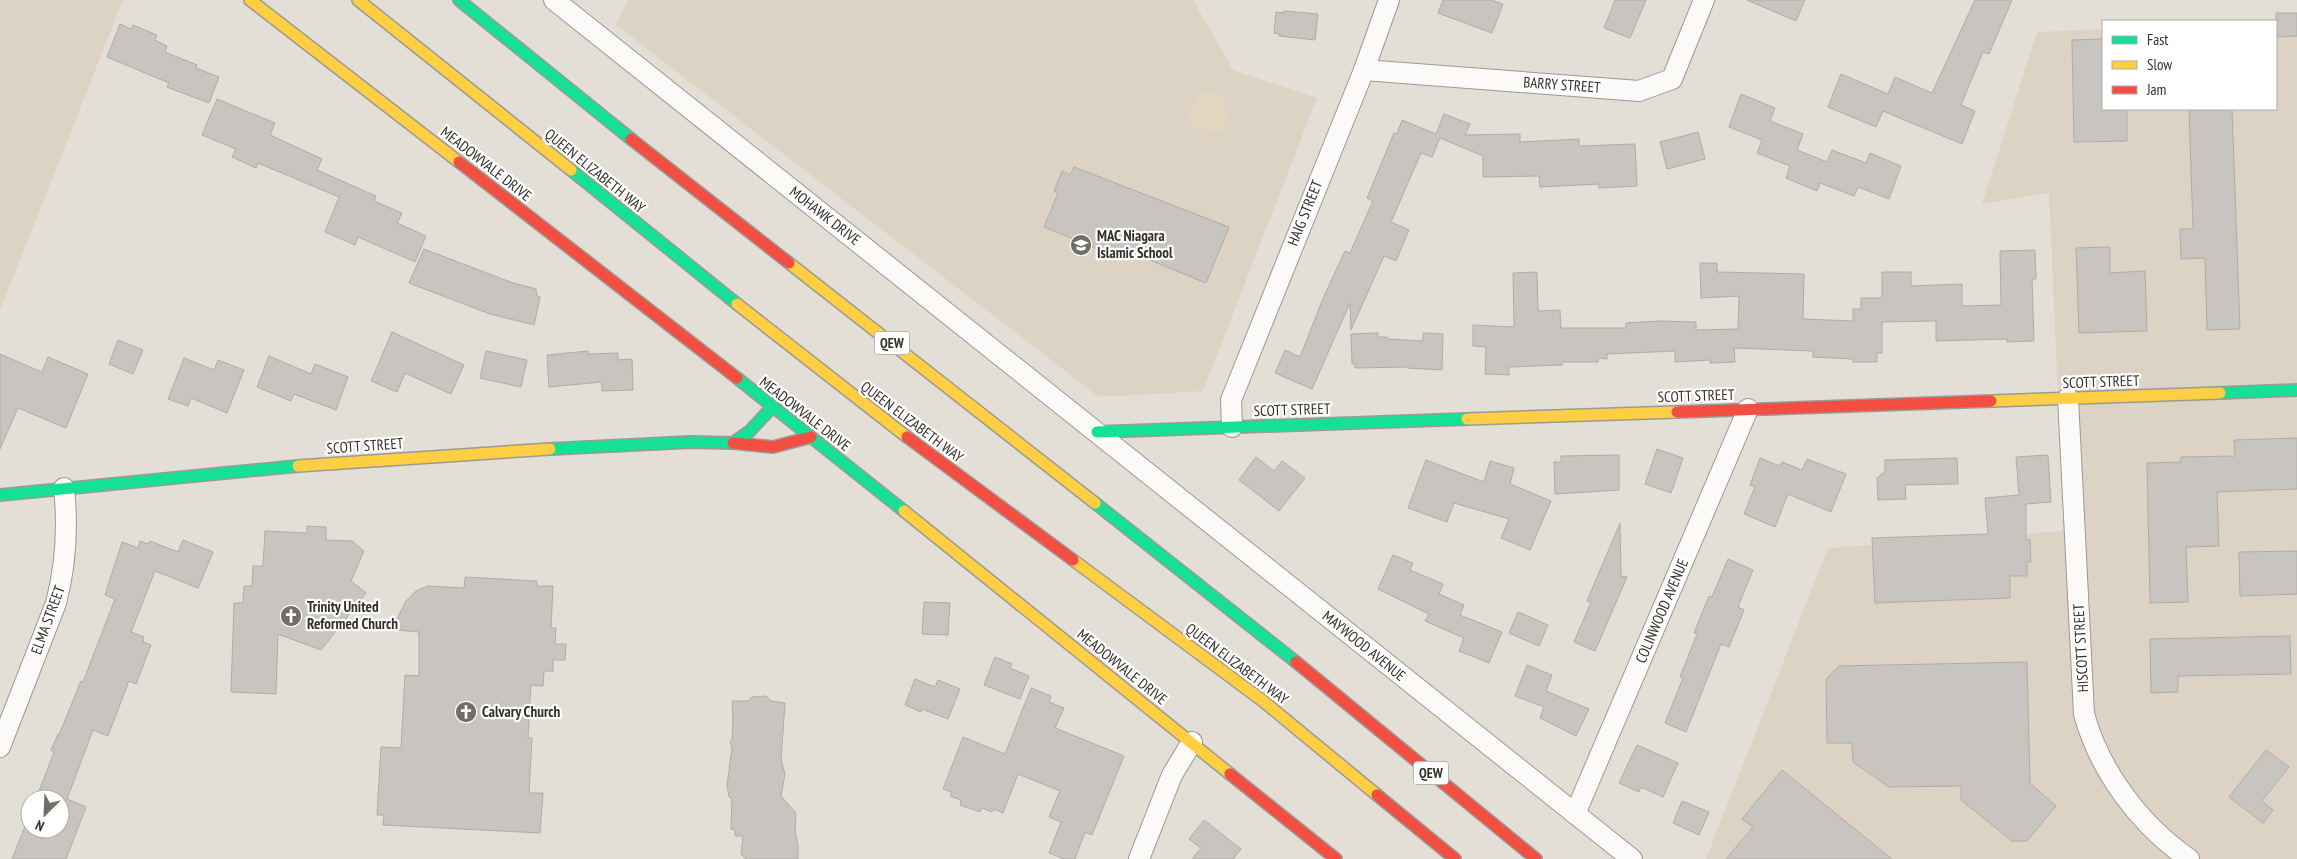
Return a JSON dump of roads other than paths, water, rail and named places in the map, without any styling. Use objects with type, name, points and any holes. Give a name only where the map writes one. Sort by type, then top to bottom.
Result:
[{"type":"main road","name":"MEADOWVALE DRIVE","points":[[250,0],[773,406],[1336,859]]},
{"type":"main road","name":"QUEEN ELIZABETH WAY","points":[[358,0],[865,406],[1263,701],[1455,859]]},
{"type":"main road","name":"QEW","points":[[459,0],[560,83],[1244,619],[1536,859]]},
{"type":"main road","name":"SCOTT STREET","points":[[1097,432],[2297,390]]},
{"type":"main road","points":[[733,444],[750,431],[773,406]]},
{"type":"main road","name":"SCOTT STREET","points":[[0,495],[270,468],[454,455],[691,442],[733,444],[771,449],[785,447],[811,437]]},
{"type":"main road","points":[[1326,686],[1550,859]]},
{"type":"street","name":"MOHAWK DRIVE","points":[[554,0],[1097,432]]},
{"type":"street","name":"HAIG STREET","points":[[1232,427],[1231,400],[1364,70],[1389,0]]},
{"type":"street","name":"BARRY STREET","points":[[1364,70],[1639,91],[1672,79],[1704,0]]},
{"type":"street","name":"HISCOTT STREET","points":[[2068,398],[2084,714],[2092,742],[2132,806],[2170,845],[2190,859]]},
{"type":"street","name":"COLINWOOD AVENUE","points":[[1575,814],[1748,409]]},
{"type":"street","name":"MAYWOOD AVENUE","points":[[1097,432],[1632,859]]},
{"type":"street","name":"ELMA STREET","points":[[0,747],[56,603],[62,579],[67,517],[64,488]]},
{"type":"street","points":[[1139,859],[1172,775],[1192,742]]},
{"type":"place","name":"MAC Niagara Islamic School","points":[[1081,245]]},
{"type":"place","name":"Trinity United Reformed Church","points":[[291,616]]},
{"type":"place","name":"Calvary Church","points":[[466,712]]}]
